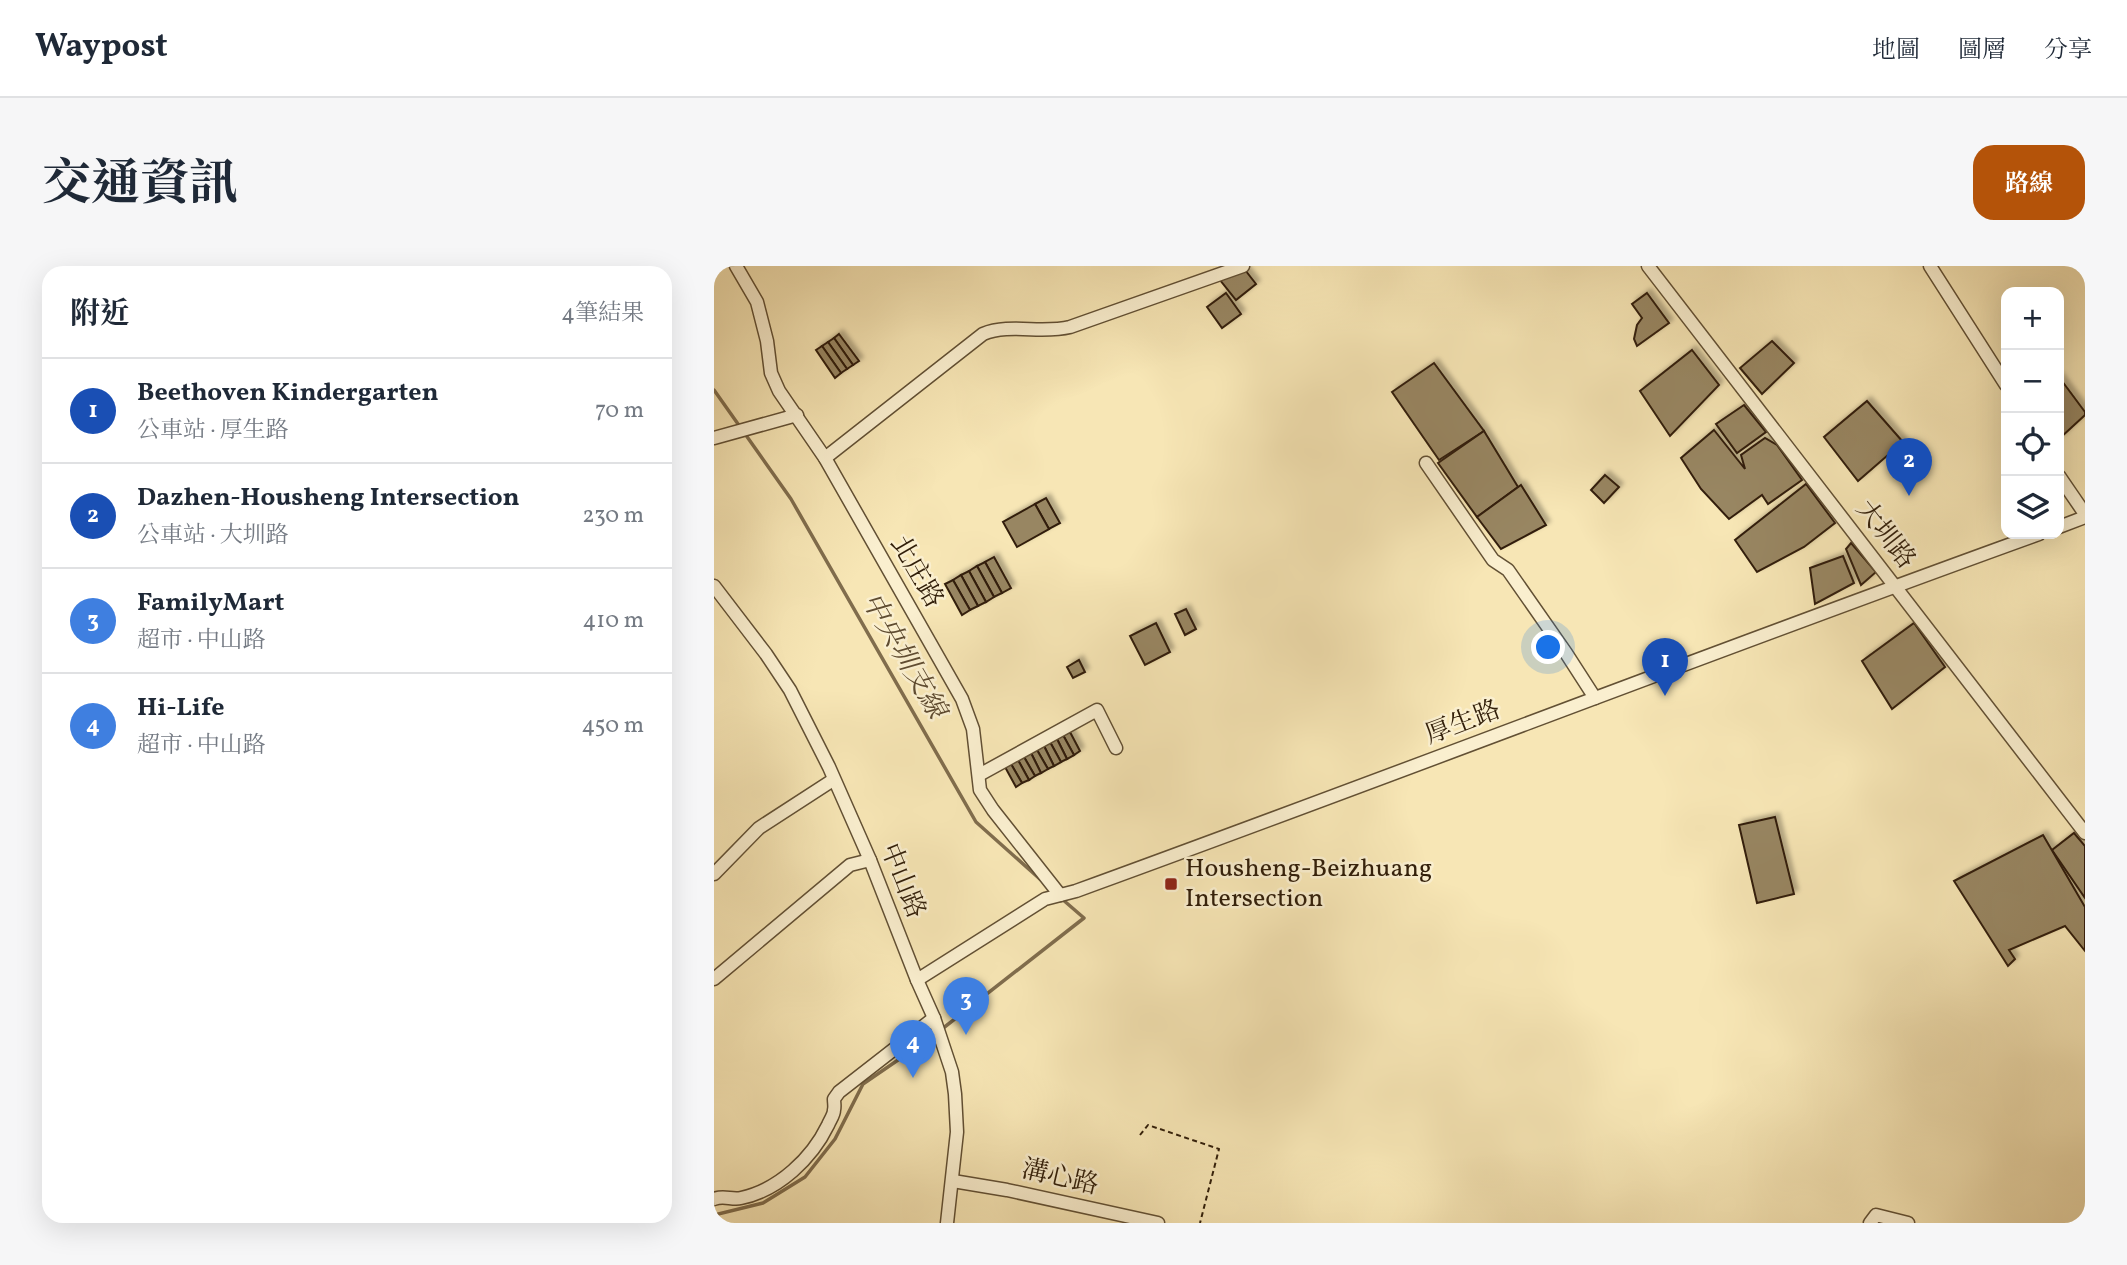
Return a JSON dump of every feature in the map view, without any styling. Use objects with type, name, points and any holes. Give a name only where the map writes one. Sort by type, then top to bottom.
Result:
[{"type":"street","name":"北庄路","points":[[736,266],[757,302],[767,341],[771,373],[779,391],[825,458],[962,699],[972,729],[980,790],[1060,895]]},
{"type":"street","points":[[825,458],[983,334],[1002,329],[1052,330],[1070,327],[1243,266]]},
{"type":"street","name":"大圳路","points":[[1648,266],[2085,833]]},
{"type":"street","points":[[1930,266],[2001,377]]},
{"type":"street","points":[[714,438],[797,415]]},
{"type":"street","points":[[1426,463],[1493,560],[1508,570],[1595,698]]},
{"type":"street","points":[[2064,484],[2085,516],[2064,525]]},
{"type":"street","name":"厚生路","points":[[917,980],[1045,899],[1076,891],[1291,813],[2025,539]]},
{"type":"street","name":"中山路","points":[[714,586],[790,690],[870,860],[935,1020],[952,1072],[955,1094],[957,1132],[947,1223]]},
{"type":"street","points":[[979,775],[1097,710],[1116,748]]},
{"type":"street","points":[[714,874],[760,828],[834,779]]},
{"type":"street","points":[[714,979],[850,865],[870,860]]},
{"type":"street","points":[[714,1199],[740,1199],[785,1178],[802,1162],[822,1136],[835,1112],[834,1099],[839,1092],[935,1020]]},
{"type":"street","name":"溝心路","points":[[953,1181],[1158,1223]]},
{"type":"street","points":[[1870,1223],[1876,1215],[1908,1223]]},
{"type":"path","points":[[1140,1135],[1148,1125],[1219,1149],[1200,1223]]},
{"type":"building","points":[[1242,266],[1256,284],[1236,300],[1220,280]]},
{"type":"building","points":[[1226,293],[1241,314],[1222,328],[1207,307]]},
{"type":"building","points":[[1647,293],[1669,323],[1637,346],[1634,339],[1637,325],[1642,318],[1632,304]]},
{"type":"building","points":[[839,334],[859,361],[853,365],[834,338]]},
{"type":"building","points":[[834,338],[853,365],[847,369],[828,342]]},
{"type":"building","points":[[1772,341],[1794,363],[1762,394],[1740,368]]},
{"type":"building","points":[[828,342],[847,369],[841,373],[822,346]]},
{"type":"building","points":[[822,346],[841,373],[835,378],[816,350]]},
{"type":"building","points":[[1692,350],[1719,385],[1670,436],[1640,391]]},
{"type":"building","points":[[1434,363],[1484,431],[1439,460],[1392,392]]},
{"type":"building","points":[[2064,384],[2085,412],[2064,434]]},
{"type":"building","points":[[1867,401],[1903,442],[1858,481],[1824,437]]},
{"type":"building","points":[[1744,405],[1766,432],[1737,453],[1716,424]]},
{"type":"building","points":[[1714,430],[1745,469],[1741,455],[1765,438],[1777,445],[1802,480],[1768,504],[1762,495],[1729,519],[1701,489],[1681,458]]},
{"type":"building","points":[[1484,431],[1518,487],[1477,517],[1438,463]]},
{"type":"building","points":[[1605,475],[1619,487],[1604,503],[1591,490]]},
{"type":"building","points":[[1806,484],[1835,523],[1804,547],[1757,572],[1735,540]]},
{"type":"building","points":[[1521,485],[1546,525],[1501,549],[1477,517]]},
{"type":"building","points":[[1046,498],[1060,523],[1049,529],[1035,504]]},
{"type":"building","points":[[1035,504],[1049,529],[1017,547],[1003,522]]},
{"type":"building","points":[[1851,543],[1876,572],[1861,585],[1846,549]]},
{"type":"building","points":[[1843,556],[1854,583],[1815,604],[1810,568]]},
{"type":"building","points":[[994,557],[1011,588],[1002,593],[985,562]]},
{"type":"building","points":[[985,562],[1002,593],[994,597],[977,566]]},
{"type":"building","points":[[977,566],[994,597],[986,602],[969,571]]},
{"type":"building","points":[[969,571],[986,602],[978,606],[961,575]]},
{"type":"building","points":[[961,575],[978,606],[970,610],[953,580]]},
{"type":"building","points":[[953,580],[970,610],[962,615],[945,584]]},
{"type":"building","points":[[1186,609],[1196,629],[1185,635],[1175,614]]},
{"type":"building","points":[[1156,623],[1170,652],[1145,665],[1130,636]]},
{"type":"building","points":[[1914,623],[1945,667],[1892,709],[1862,661]]},
{"type":"building","points":[[1079,660],[1085,672],[1073,678],[1067,667]]},
{"type":"building","points":[[1070,732],[1080,751],[1074,755],[1063,735]]},
{"type":"building","points":[[1063,735],[1074,755],[1067,759],[1057,739]]},
{"type":"building","points":[[1057,739],[1067,759],[1061,762],[1050,742]]},
{"type":"building","points":[[1050,742],[1061,762],[1054,766],[1044,746]]},
{"type":"building","points":[[1044,746],[1054,766],[1048,769],[1037,750]]},
{"type":"building","points":[[1037,750],[1048,769],[1041,773],[1031,753]]},
{"type":"building","points":[[1031,753],[1041,773],[1035,776],[1024,757]]},
{"type":"building","points":[[1024,757],[1035,776],[1029,780],[1018,760]]},
{"type":"building","points":[[1018,760],[1029,780],[1022,783],[1011,764]]},
{"type":"building","points":[[1011,764],[1022,783],[1016,787],[1005,767]]},
{"type":"building","points":[[1775,817],[1794,894],[1757,903],[1739,825]]},
{"type":"building","points":[[2074,833],[2085,846],[2085,898],[2052,850]]},
{"type":"building","points":[[2043,835],[2085,907],[2085,951],[2065,926],[2009,950],[2015,959],[2008,966],[1954,881]]},
{"type":"waterway","name":"中央圳支線","points":[[714,390],[791,499],[976,822],[1041,880]]},
{"type":"waterway","points":[[942,1029],[1084,918],[1062,899]]},
{"type":"waterway","points":[[714,1215],[763,1203],[805,1177],[835,1139],[863,1084],[936,1034]]},
{"type":"place","name":"Dazhen-Housheng Intersection","points":[[1909,496]]},
{"type":"place","name":"Beethoven Kindergarten","points":[[1665,696]]},
{"type":"place","name":"Housheng-Beizhuang Intersection","points":[[1171,884]]},
{"type":"place","name":"FamilyMart","points":[[966,1035]]},
{"type":"place","name":"Hi-Life","points":[[913,1078]]}]
